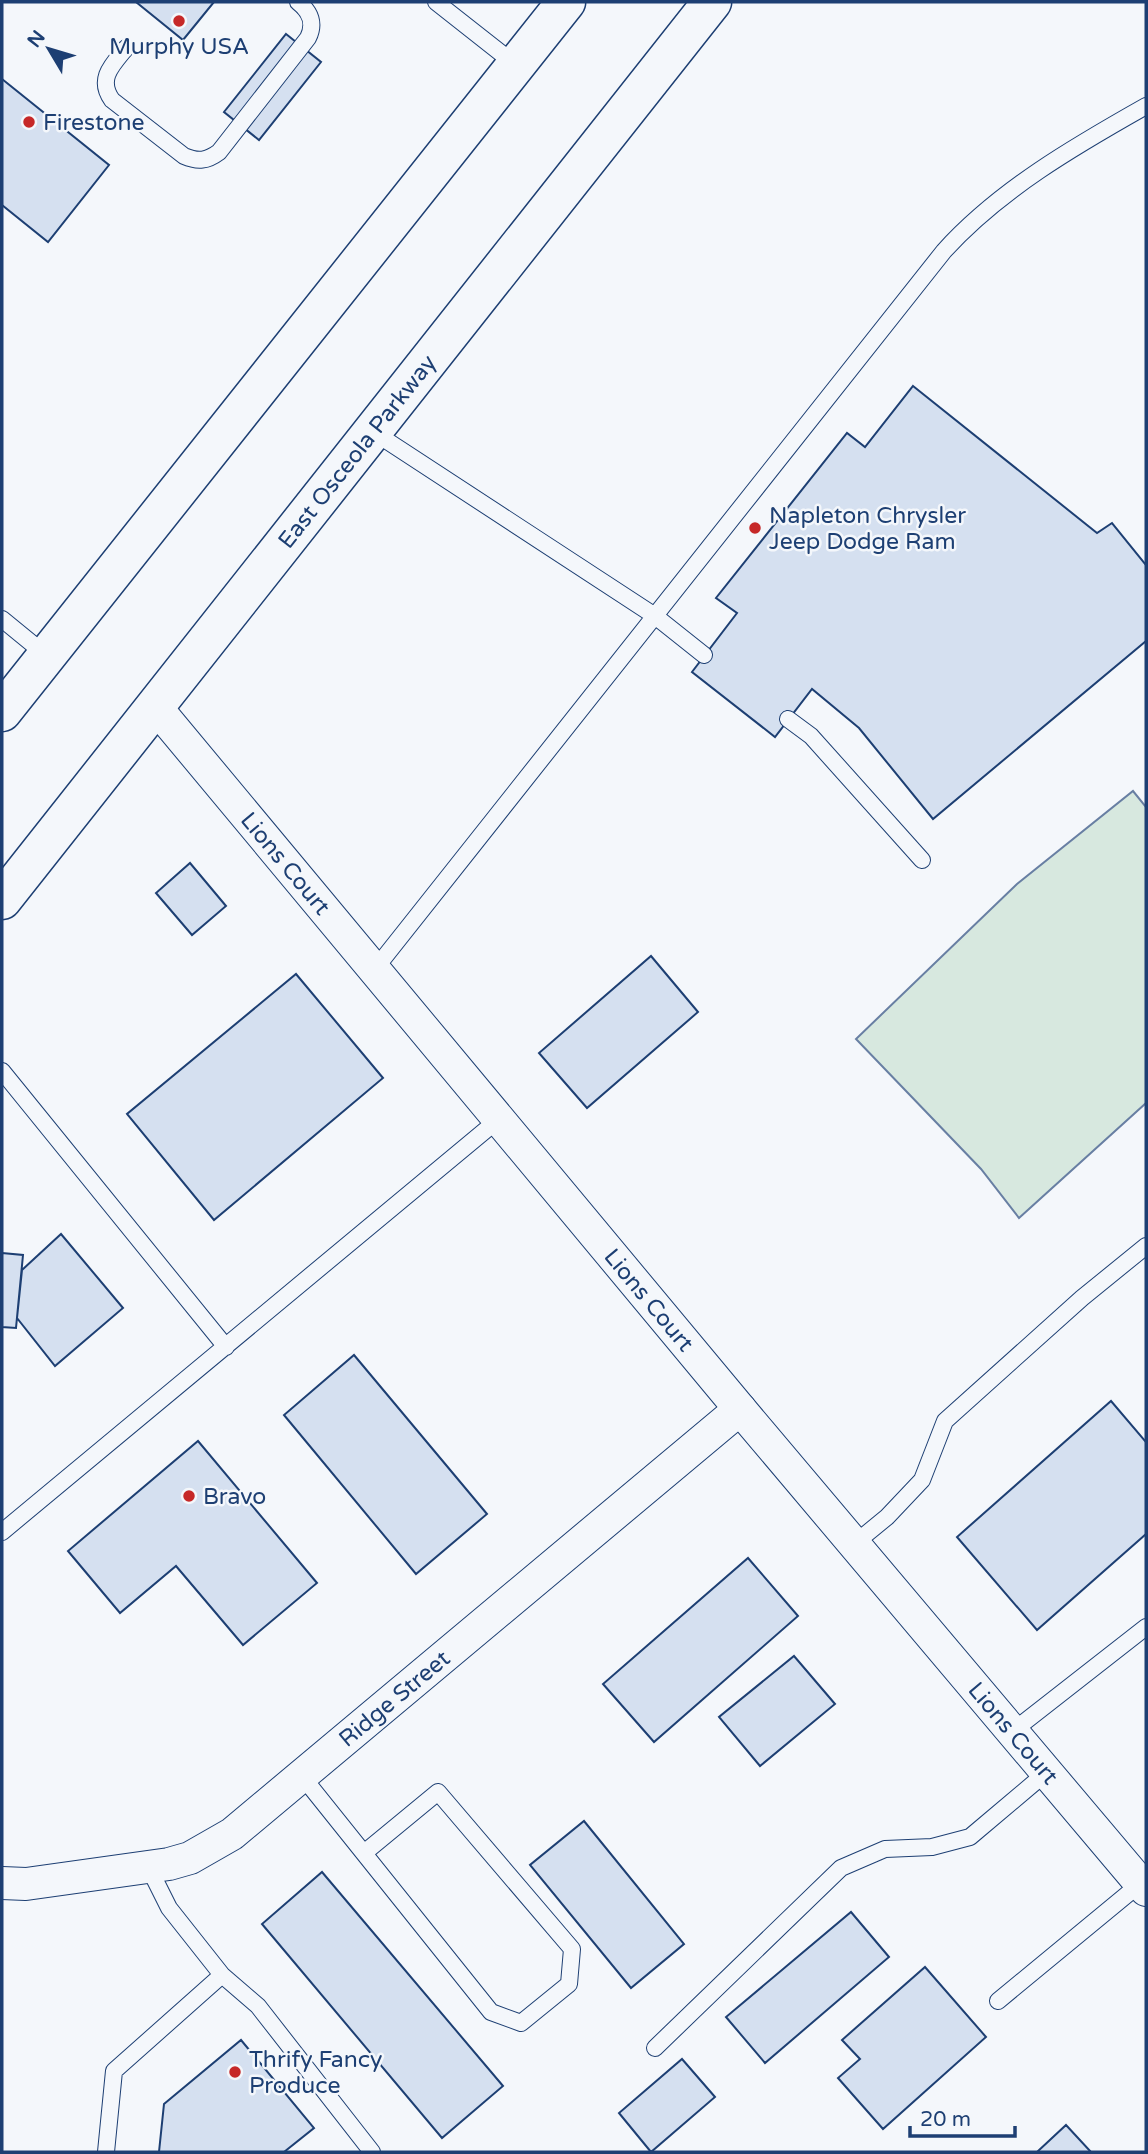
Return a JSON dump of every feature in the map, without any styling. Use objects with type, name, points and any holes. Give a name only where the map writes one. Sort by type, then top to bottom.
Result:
[{"type":"main road","points":[[2,712],[566,2]]},
{"type":"main road","name":"East Osceola Parkway","points":[[2,900],[712,2]]},
{"type":"street","name":"Lions Court","points":[[154,705],[853,1544],[1139,1876]]},
{"type":"street","name":"Ridge Street","points":[[2,1883],[26,1884],[149,1868],[190,1858],[210,1848],[302,1776],[740,1409]]},
{"type":"lane","points":[[126,48],[108,70],[104,81],[107,92],[113,100],[184,156],[195,160],[209,159],[219,152],[308,38],[313,28],[311,17],[298,2]]},
{"type":"lane","points":[[436,2],[516,65]]},
{"type":"lane","points":[[375,969],[944,251],[966,227],[1015,187],[1146,106]]},
{"type":"lane","points":[[372,431],[655,616],[704,655]]},
{"type":"lane","points":[[2,619],[46,655]]},
{"type":"lane","points":[[789,719],[811,736],[922,860]]},
{"type":"lane","points":[[2,1071],[226,1347]]},
{"type":"lane","points":[[2,1532],[499,1119]]},
{"type":"lane","points":[[853,1544],[887,1517],[922,1480],[945,1421],[1082,1298],[1146,1246]]},
{"type":"lane","points":[[1013,1731],[1146,1628]]},
{"type":"lane","points":[[655,2048],[841,1868],[885,1849],[932,1847],[970,1838],[1047,1772]]},
{"type":"lane","points":[[302,1776],[363,1853],[491,2012],[521,2023],[569,1984],[572,1949],[438,1792],[363,1853]]},
{"type":"lane","points":[[149,1868],[169,1908],[222,1975],[258,2006],[372,2152]]},
{"type":"lane","points":[[998,2001],[1057,1955],[1139,1876]]},
{"type":"lane","points":[[106,2152],[114,2071],[222,1975]]},
{"type":"shaded area","points":[[1133,791],[1146,807],[1146,1103],[1019,1218],[981,1169],[856,1039],[1017,884]]},
{"type":"building","name":"Murphy USA","points":[[136,2],[214,2],[183,40]]},
{"type":"building","points":[[286,34],[321,62],[259,140],[224,112]]},
{"type":"building","name":"Firestone","points":[[2,79],[109,165],[48,242],[2,205]]},
{"type":"building","points":[[913,386],[1097,533],[1112,523],[1146,565],[1146,641],[933,819],[859,728],[812,689],[775,737],[692,672],[737,613],[716,598],[847,433],[865,447]]},
{"type":"building","points":[[190,863],[226,906],[192,935],[156,893]]},
{"type":"building","points":[[651,956],[698,1012],[587,1108],[539,1053]]},
{"type":"building","points":[[296,974],[383,1078],[214,1220],[127,1114]]},
{"type":"building","points":[[61,1234],[123,1308],[55,1366],[17,1318],[22,1270]]},
{"type":"building","points":[[2,1253],[23,1255],[16,1328],[2,1327]]},
{"type":"building","points":[[354,1355],[487,1514],[416,1574],[284,1415]]},
{"type":"building","points":[[1111,1401],[1146,1442],[1146,1534],[1037,1630],[957,1537]]},
{"type":"building","name":"Bravo","points":[[198,1441],[317,1583],[243,1645],[176,1566],[120,1613],[68,1551]]},
{"type":"building","points":[[748,1558],[798,1616],[654,1742],[603,1684]]},
{"type":"building","points":[[794,1656],[835,1704],[760,1766],[719,1717]]},
{"type":"building","points":[[584,1821],[684,1944],[631,1988],[530,1865]]},
{"type":"building","points":[[322,1872],[503,2086],[442,2138],[262,1924]]},
{"type":"building","points":[[851,1912],[889,1957],[765,2063],[726,2017]]},
{"type":"building","points":[[925,1967],[986,2037],[883,2129],[838,2078],[860,2059],[842,2040]]},
{"type":"building","name":"Thrify Fancy Produce","points":[[241,2040],[314,2128],[284,2152],[159,2152],[164,2104]]},
{"type":"building","points":[[682,2059],[715,2097],[651,2152],[619,2113]]},
{"type":"building","points":[[1066,2125],[1091,2152],[1037,2152]]},
{"type":"place","name":"Murphy USA","points":[[179,21]]},
{"type":"place","name":"Firestone","points":[[29,122]]},
{"type":"place","name":"Napleton Chrysler Jeep Dodge Ram","points":[[755,528]]},
{"type":"place","name":"Bravo","points":[[189,1496]]},
{"type":"place","name":"Thrify Fancy Produce","points":[[235,2072]]}]
